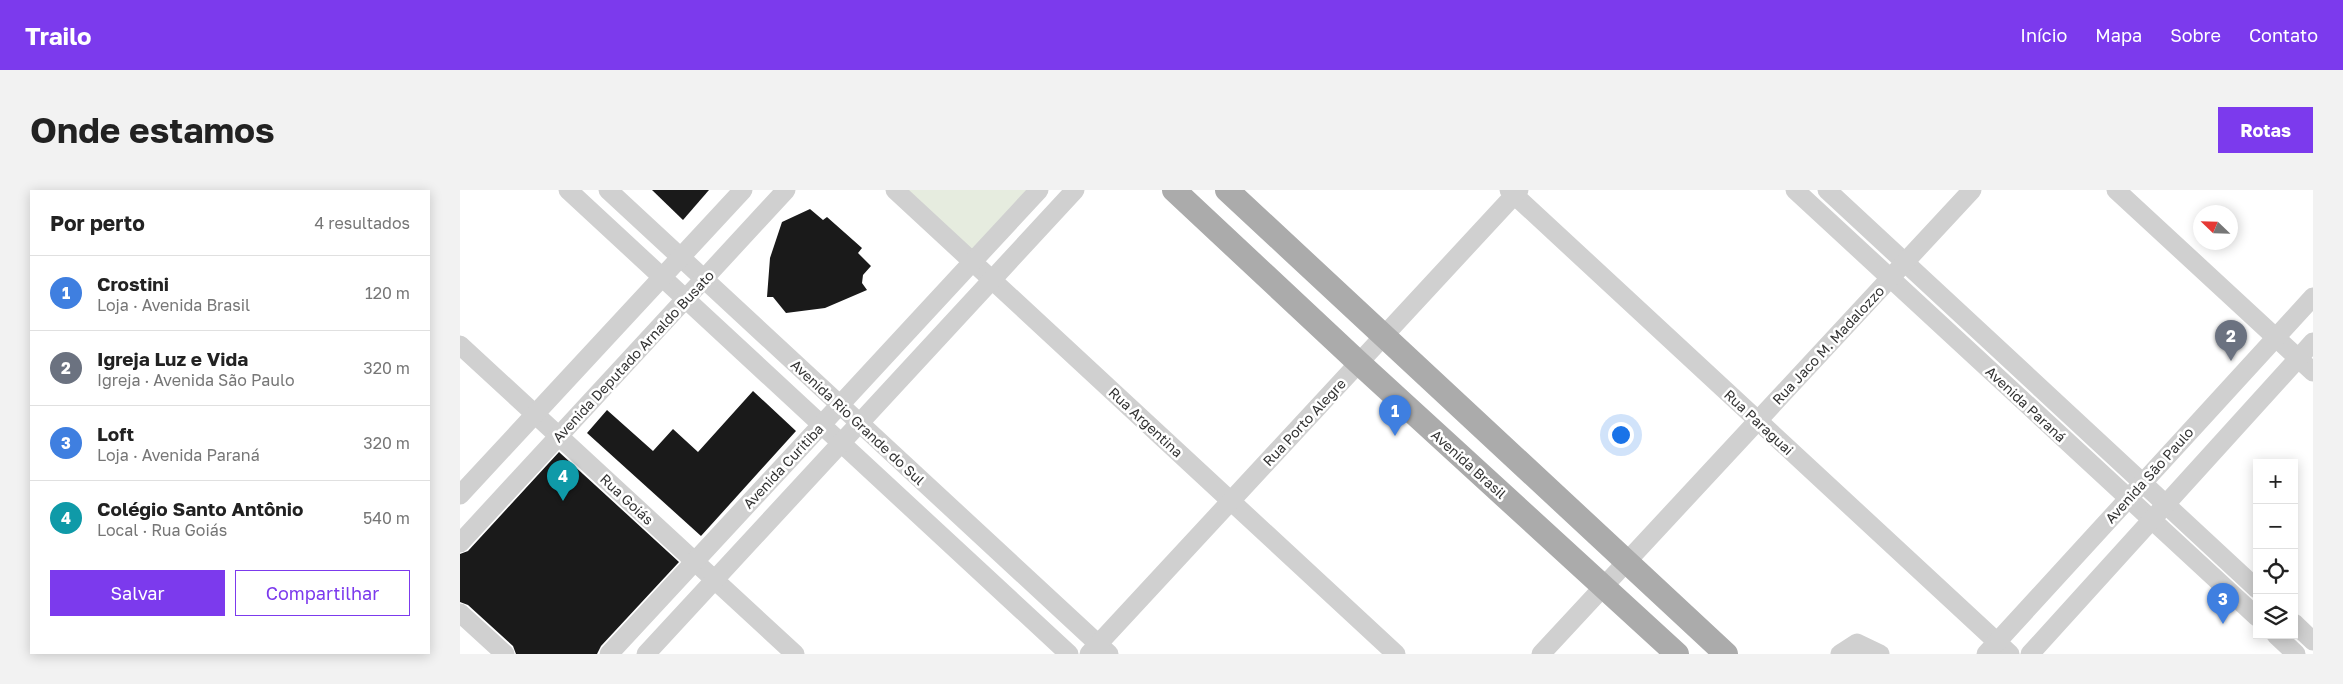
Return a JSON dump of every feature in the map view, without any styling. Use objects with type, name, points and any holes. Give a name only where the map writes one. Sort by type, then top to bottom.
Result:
[{"type":"main road","name":"Avenida Brasil","points":[[1174,190],[1359,363],[1677,654]]},
{"type":"main road","points":[[1226,190],[1726,654]]},
{"type":"street","name":"Avenida Rio Grande do Sul","points":[[568,190],[1069,654]]},
{"type":"street","name":"Avenida Rio Grande do Sul","points":[[608,190],[860,423],[1099,651]]},
{"type":"street","points":[[460,495],[743,190]]},
{"type":"street","name":"Avenida Deputado Arnaldo Busato","points":[[460,543],[786,190]]},
{"type":"street","name":"Rua Argentina","points":[[895,190],[1396,654]]},
{"type":"street","name":"Avenida Curitiba","points":[[609,654],[1039,190]]},
{"type":"street","name":"Avenida Curitiba","points":[[646,654],[1075,190]]},
{"type":"street","name":"Avenida Paraná","points":[[1795,190],[2253,613]]},
{"type":"street","name":"Avenida Paraná","points":[[1827,190],[2253,584]]},
{"type":"street","name":"Rua Jaco M. Madalozzo","points":[[1541,654],[1972,190]]},
{"type":"street","points":[[2116,190],[2313,372]]},
{"type":"street","name":"Rua Porto Alegre","points":[[1099,651],[1231,501],[1514,192]]},
{"type":"street","name":"Rua Paraguai","points":[[1514,192],[1998,650]]},
{"type":"street","name":"Avenida São Paulo","points":[[1998,650],[2128,498],[2313,297]]},
{"type":"street","points":[[2030,654],[2313,342]]},
{"type":"street","name":"Rua Goiás","points":[[460,345],[795,654]]},
{"type":"street","points":[[460,613],[505,654]]},
{"type":"street","points":[[2298,627],[2313,641]]},
{"type":"street","points":[[2280,639],[2296,654]]},
{"type":"street","points":[[1840,654],[1857,644],[1880,654]]},
{"type":"shaded area","points":[[901,190],[1033,190],[972,256]]},
{"type":"building","points":[[652,190],[709,190],[683,220]]},
{"type":"building","points":[[810,209],[823,220],[827,217],[862,248],[858,253],[871,266],[863,275],[862,283],[867,290],[825,308],[786,313],[773,297],[767,297],[770,258],[782,222]]},
{"type":"building","points":[[753,391],[796,431],[701,536],[587,433],[607,410],[653,451],[673,429],[698,452]]},
{"type":"building","points":[[559,452],[679,562],[601,646],[597,654],[516,654],[513,646],[468,605],[460,602],[460,554],[468,551]]},
{"type":"place","name":"Igreja Luz e Vida","points":[[2231,361]]},
{"type":"place","name":"Crostini","points":[[1395,436]]},
{"type":"place","name":"Colégio Santo Antônio","points":[[563,501]]},
{"type":"place","name":"Loft","points":[[2223,624]]}]
